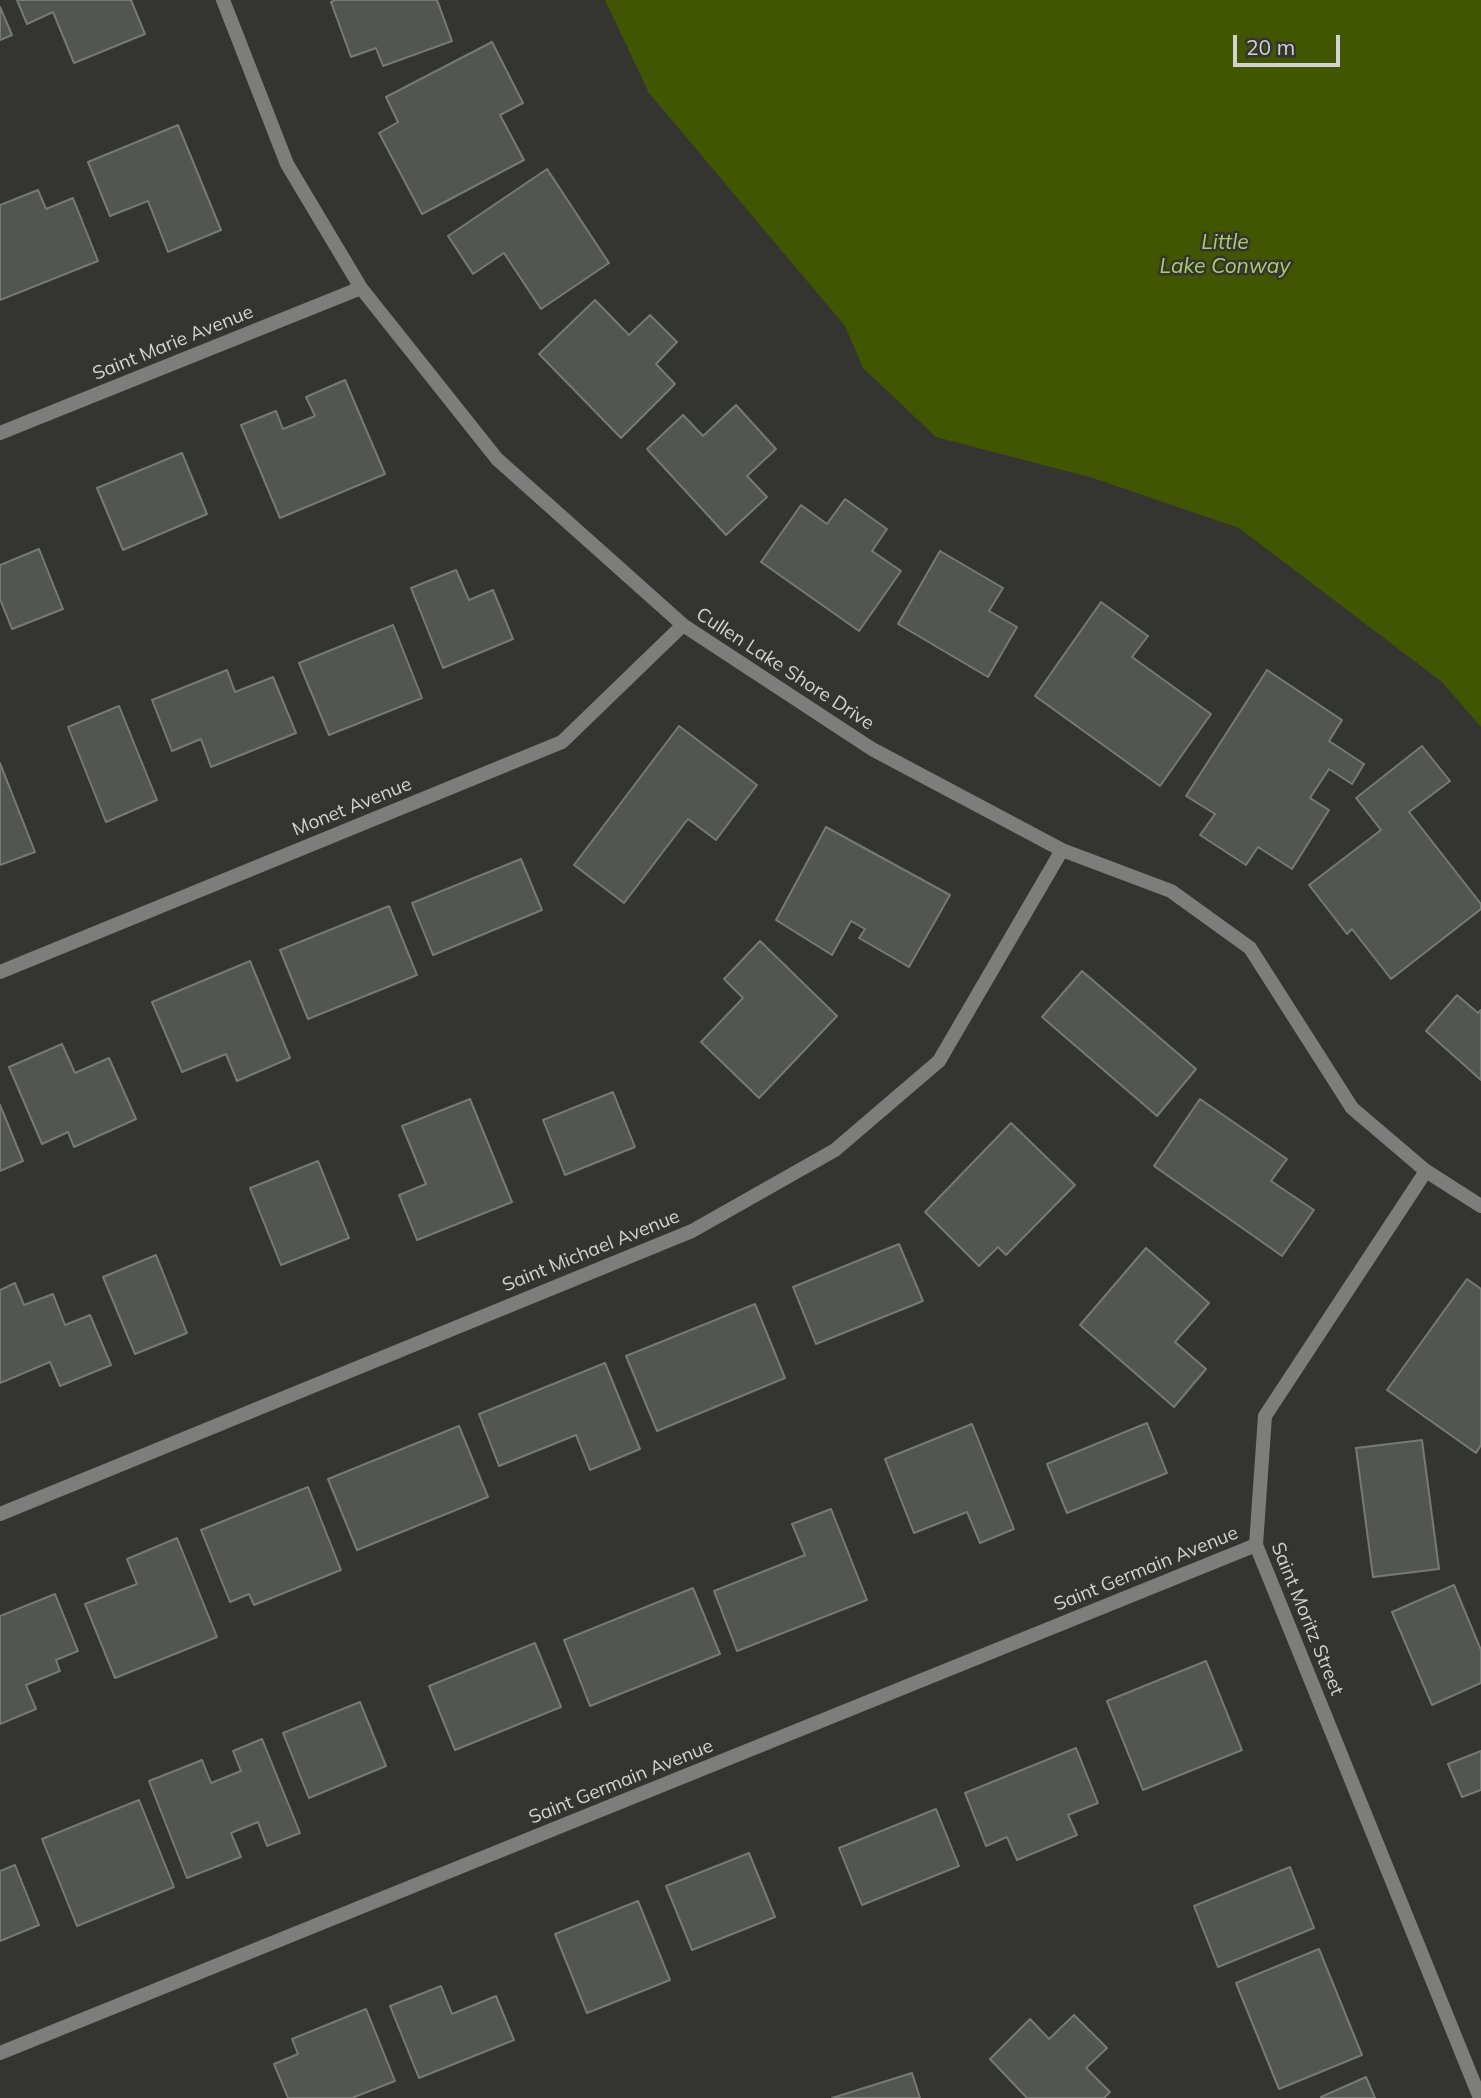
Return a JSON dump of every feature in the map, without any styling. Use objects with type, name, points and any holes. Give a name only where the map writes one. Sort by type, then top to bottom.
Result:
[{"type":"street","name":"Cullen Lake Shore Drive","points":[[223,0],[287,164],[361,288],[497,459],[683,625],[872,749],[1062,850],[1171,891],[1251,948],[1352,1108],[1426,1171],[1481,1206]]},
{"type":"street","name":"Saint Marie Avenue","points":[[0,433],[361,288]]},
{"type":"street","name":"Monet Avenue","points":[[0,972],[562,742],[683,625]]},
{"type":"street","name":"Saint Michael Avenue","points":[[0,1514],[692,1231],[835,1150],[939,1061],[1062,850]]},
{"type":"street","name":"Saint Moritz Street","points":[[1426,1171],[1265,1416],[1256,1545],[1480,2098]]},
{"type":"street","name":"Saint Germain Avenue","points":[[0,2053],[1256,1545]]},
{"type":"water","name":"Little Lake Conway","points":[[605,0],[1481,0],[1481,727],[1442,682],[1239,528],[1093,478],[936,437],[863,368],[845,326],[649,93]]},
{"type":"building","points":[[17,0],[131,0],[145,34],[74,63],[53,12],[27,24]]},
{"type":"building","points":[[437,0],[452,41],[383,66],[376,48],[351,57],[331,2]]},
{"type":"building","points":[[0,7],[12,35],[0,40]]},
{"type":"building","points":[[492,42],[523,103],[500,115],[524,160],[422,214],[379,133],[398,122],[386,97]]},
{"type":"building","points":[[178,125],[221,230],[168,252],[148,201],[110,216],[88,162]]},
{"type":"building","points":[[547,169],[609,263],[541,309],[504,253],[473,274],[448,236]]},
{"type":"building","points":[[38,190],[46,209],[73,198],[98,261],[0,300],[0,205]]},
{"type":"building","points":[[595,300],[629,335],[650,315],[677,342],[656,364],[675,384],[621,438],[539,354]]},
{"type":"building","points":[[345,380],[385,474],[280,518],[241,425],[276,411],[283,429],[315,416],[306,397]]},
{"type":"building","points":[[736,405],[776,449],[747,476],[767,497],[726,535],[647,449],[683,415],[703,436]]},
{"type":"building","points":[[182,453],[207,514],[123,550],[97,488]]},
{"type":"building","points":[[845,499],[887,529],[872,551],[901,571],[859,631],[761,562],[801,505],[827,524]]},
{"type":"building","points":[[39,549],[63,609],[12,629],[0,599],[0,565]]},
{"type":"building","points":[[940,551],[1003,588],[989,611],[1017,627],[988,677],[898,624]]},
{"type":"building","points":[[456,570],[469,600],[493,590],[513,639],[443,668],[411,588]]},
{"type":"building","points":[[1101,602],[1148,636],[1132,657],[1211,714],[1160,786],[1035,696]]},
{"type":"building","points":[[393,625],[422,698],[329,735],[299,663]]},
{"type":"building","points":[[227,670],[235,692],[273,677],[296,733],[211,767],[201,739],[172,751],[152,700]]},
{"type":"building","points":[[1267,670],[1342,720],[1329,741],[1364,764],[1352,784],[1329,769],[1310,798],[1329,810],[1292,869],[1258,847],[1246,865],[1200,835],[1215,814],[1186,796]]},
{"type":"building","points":[[119,706],[157,800],[106,822],[68,727]]},
{"type":"building","points":[[679,726],[757,785],[716,840],[688,819],[624,903],[574,865]]},
{"type":"building","points":[[1422,746],[1450,781],[1409,812],[1481,904],[1481,909],[1391,979],[1352,929],[1347,934],[1309,885],[1381,830],[1356,798]]},
{"type":"building","points":[[0,763],[35,852],[0,865]]},
{"type":"building","points":[[826,827],[950,895],[909,967],[859,938],[865,929],[851,921],[832,955],[776,920]]},
{"type":"building","points":[[521,859],[542,910],[433,955],[412,903]]},
{"type":"building","points":[[389,906],[417,975],[308,1019],[280,950]]},
{"type":"building","points":[[760,941],[837,1016],[759,1098],[701,1042],[743,998],[724,979]]},
{"type":"building","points":[[250,961],[290,1058],[237,1081],[226,1054],[182,1072],[152,1002]]},
{"type":"building","points":[[1082,971],[1196,1069],[1157,1116],[1042,1017]]},
{"type":"building","points":[[1457,995],[1478,1013],[1481,1010],[1481,1080],[1426,1031]]},
{"type":"building","points":[[62,1044],[75,1073],[109,1058],[136,1119],[74,1147],[68,1132],[42,1144],[9,1067]]},
{"type":"building","points":[[613,1092],[635,1147],[565,1175],[543,1120]]},
{"type":"building","points":[[470,1099],[512,1202],[417,1240],[399,1195],[426,1184],[402,1126]]},
{"type":"building","points":[[1200,1099],[1287,1159],[1271,1181],[1314,1210],[1282,1256],[1154,1166]]},
{"type":"building","points":[[0,1105],[23,1161],[0,1171]]},
{"type":"building","points":[[1011,1123],[1075,1185],[1006,1255],[998,1247],[979,1266],[925,1212]]},
{"type":"building","points":[[318,1161],[349,1238],[281,1265],[250,1188]]},
{"type":"building","points":[[899,1244],[923,1301],[816,1344],[793,1287]]},
{"type":"building","points":[[1146,1248],[1209,1303],[1175,1342],[1206,1369],[1174,1407],[1080,1325]]},
{"type":"building","points":[[156,1255],[187,1333],[135,1354],[103,1277]]},
{"type":"building","points":[[1467,1279],[1481,1289],[1481,1445],[1476,1453],[1387,1390]]},
{"type":"building","points":[[15,1283],[24,1305],[53,1294],[65,1325],[90,1315],[111,1365],[60,1386],[50,1362],[0,1383],[0,1290]]},
{"type":"building","points":[[755,1304],[785,1378],[657,1431],[626,1356]]},
{"type":"building","points":[[605,1363],[640,1449],[590,1470],[576,1435],[499,1466],[479,1414]]},
{"type":"building","points":[[1147,1423],[1167,1473],[1067,1513],[1047,1464]]},
{"type":"building","points":[[972,1424],[1014,1529],[980,1543],[967,1512],[914,1533],[885,1459]]},
{"type":"building","points":[[459,1426],[488,1497],[357,1550],[328,1479]]},
{"type":"building","points":[[1422,1440],[1439,1569],[1373,1577],[1356,1448]]},
{"type":"building","points":[[308,1487],[341,1570],[254,1605],[249,1594],[230,1602],[201,1530]]},
{"type":"building","points":[[831,1509],[867,1600],[737,1651],[714,1591],[805,1555],[792,1524]]},
{"type":"building","points":[[177,1538],[217,1637],[115,1678],[85,1604],[137,1584],[127,1559]]},
{"type":"building","points":[[1454,1585],[1481,1650],[1481,1683],[1432,1705],[1392,1612]]},
{"type":"building","points":[[693,1588],[720,1654],[590,1706],[564,1640]]},
{"type":"building","points":[[55,1594],[78,1651],[56,1660],[60,1671],[26,1685],[36,1709],[0,1724],[0,1616]]},
{"type":"building","points":[[535,1643],[561,1707],[455,1750],[429,1686]]},
{"type":"building","points":[[1206,1661],[1242,1750],[1143,1790],[1107,1701]]},
{"type":"building","points":[[360,1702],[386,1766],[309,1798],[283,1733]]},
{"type":"building","points":[[262,1739],[300,1833],[267,1846],[258,1822],[231,1833],[241,1857],[187,1878],[149,1781],[202,1760],[211,1783],[241,1771],[233,1751]]},
{"type":"building","points":[[1076,1748],[1098,1803],[1068,1815],[1077,1835],[1017,1860],[1007,1837],[986,1846],[965,1793]]},
{"type":"building","points":[[1481,1751],[1481,1790],[1462,1797],[1448,1764]]},
{"type":"building","points":[[139,1800],[174,1887],[77,1926],[42,1839]]},
{"type":"building","points":[[936,1809],[959,1866],[862,1905],[839,1848]]},
{"type":"building","points":[[749,1853],[775,1917],[692,1950],[666,1886]]},
{"type":"building","points":[[15,1865],[39,1925],[0,1941],[0,1871]]},
{"type":"building","points":[[1290,1867],[1314,1928],[1218,1967],[1194,1906]]},
{"type":"building","points":[[638,1901],[670,1980],[587,2013],[555,1934]]},
{"type":"building","points":[[1319,1949],[1362,2055],[1279,2089],[1236,1983]]},
{"type":"building","points":[[441,1986],[452,2014],[496,1996],[514,2040],[419,2078],[390,2006]]},
{"type":"building","points":[[366,2009],[395,2081],[352,2098],[288,2098],[274,2064],[298,2054],[292,2039]]},
{"type":"building","points":[[1074,2015],[1107,2048],[1086,2068],[1110,2092],[1104,2098],[1027,2098],[990,2059],[1030,2019],[1049,2039]]},
{"type":"building","points":[[912,2073],[920,2098],[832,2098]]},
{"type":"building","points":[[1366,2077],[1375,2098],[1321,2097]]}]
